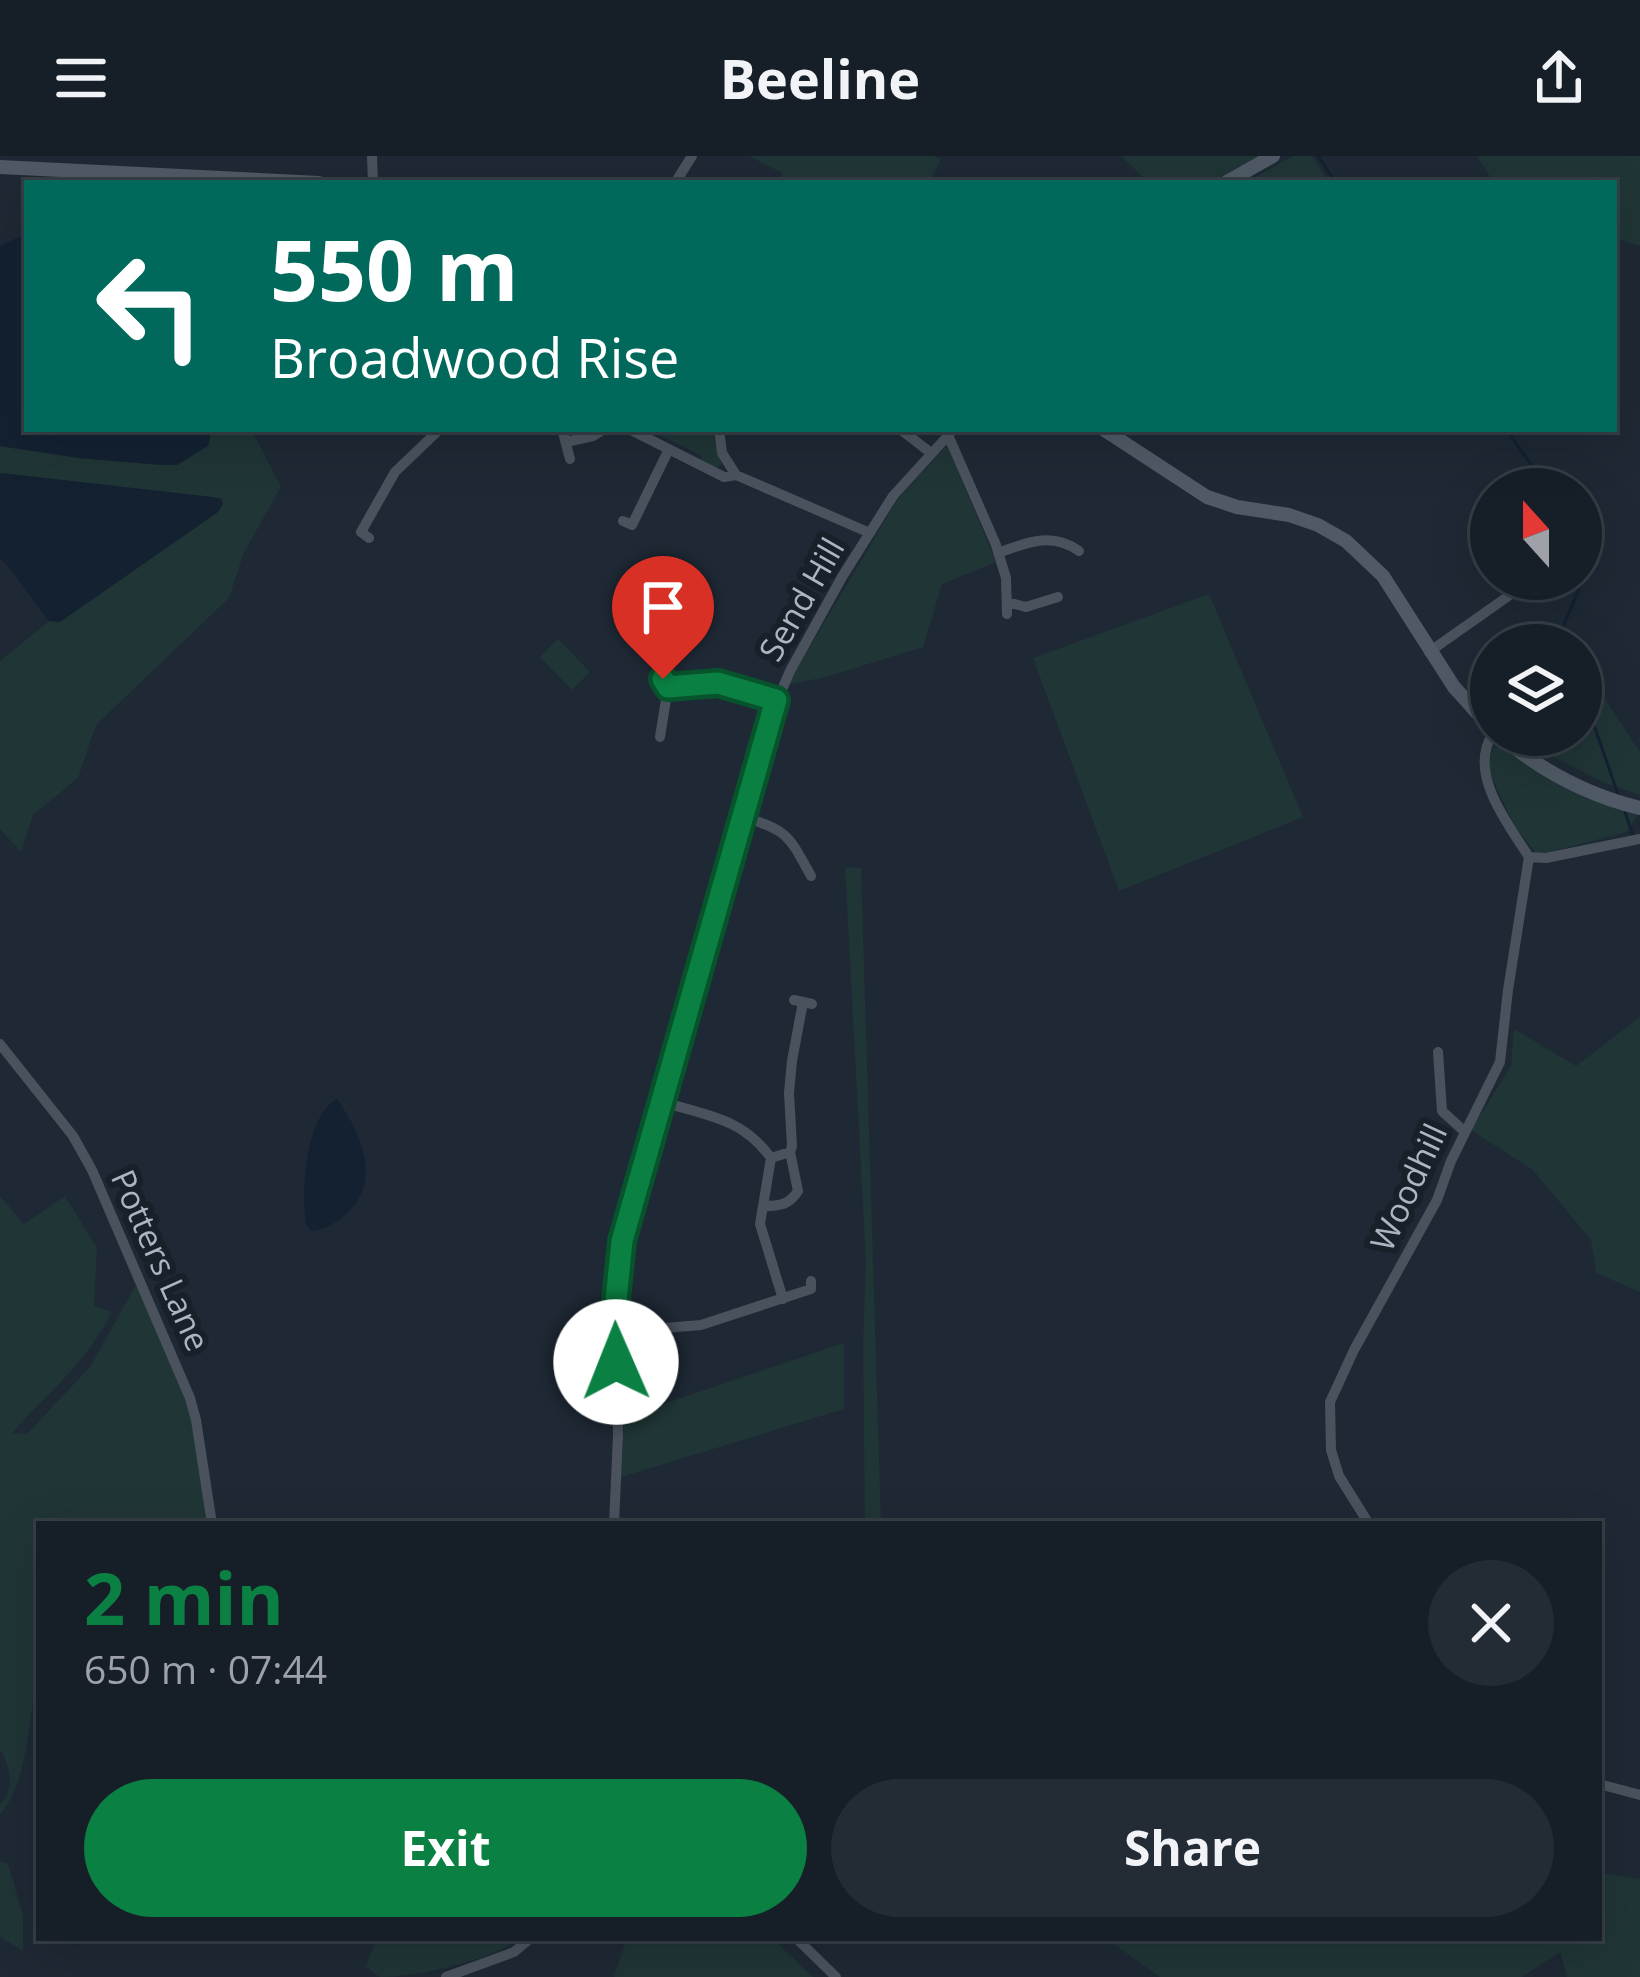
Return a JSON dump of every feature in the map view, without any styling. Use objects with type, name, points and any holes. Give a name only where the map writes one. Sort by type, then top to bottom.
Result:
[{"type":"main road","points":[[1230,180],[1274,156]]},
{"type":"main road","points":[[0,167],[110,178],[136,167],[237,180]]},
{"type":"main road","points":[[1108,432],[1208,497],[1289,515],[1346,541],[1383,576],[1429,652],[1470,705]]},
{"type":"main road","points":[[1525,756],[1585,790],[1628,805]]},
{"type":"street","points":[[369,538],[362,532],[395,472],[437,432]]},
{"type":"street","points":[[570,459],[564,436],[599,432]]},
{"type":"street","points":[[635,432],[724,476],[736,475],[870,533]]},
{"type":"street","points":[[719,432],[722,453],[736,475]]},
{"type":"street","points":[[905,432],[931,453]]},
{"type":"street","points":[[951,432],[1006,578],[1007,608],[1058,597]]},
{"type":"street","name":"Send Hill","points":[[614,1521],[616,1300],[622,1241],[743,817],[770,695],[893,496],[951,432]]},
{"type":"street","points":[[631,525],[669,449]]},
{"type":"street","points":[[998,553],[1047,539],[1065,541],[1079,551]]},
{"type":"street","points":[[1429,652],[1503,600]]},
{"type":"street","points":[[660,737],[666,683],[718,683],[770,695]]},
{"type":"street","points":[[1484,756],[1484,771],[1504,816],[1529,857],[1546,859],[1635,840]]},
{"type":"street","points":[[743,817],[776,827],[790,838],[811,876]]},
{"type":"street","name":"Woodhill","points":[[1367,1521],[1339,1476],[1330,1450],[1330,1402],[1437,1200],[1500,1062],[1529,857]]},
{"type":"street","points":[[764,1205],[780,1206],[798,1191],[790,1152],[792,1060],[803,1002]]},
{"type":"street","name":"Potters Lane","points":[[0,1043],[83,1153],[173,1354],[196,1420],[212,1521]]},
{"type":"street","points":[[1438,1052],[1442,1111],[1465,1132]]},
{"type":"street","points":[[663,1102],[739,1126],[757,1138],[771,1158],[761,1233],[782,1299]]},
{"type":"street","points":[[771,1158],[790,1152]]},
{"type":"street","points":[[616,1326],[701,1325],[811,1289],[812,1281]]},
{"type":"street","points":[[1602,1785],[1640,1795]]},
{"type":"street","points":[[446,1977],[514,1952],[527,1941]]},
{"type":"street","points":[[799,1941],[836,1977]]},
{"type":"green space","points":[[749,156],[941,159],[930,180],[780,180],[782,173]]},
{"type":"green space","points":[[1121,156],[1260,156],[1215,180],[1146,180]]},
{"type":"green space","points":[[1293,156],[1312,156],[1328,180],[1251,180]]},
{"type":"green space","points":[[1477,156],[1640,156],[1640,246],[1617,239],[1617,180],[1492,180]]},
{"type":"green space","points":[[253,432],[281,487],[244,552],[229,598],[96,725],[78,778],[33,815],[21,852],[0,829],[0,661],[49,621],[60,622],[221,499],[0,473],[0,446],[162,465],[211,433]]},
{"type":"green space","points":[[652,432],[715,432],[722,464],[716,468],[699,454]]},
{"type":"green space","points":[[947,445],[996,562],[942,584],[923,647],[787,685],[898,499]]},
{"type":"green space","points":[[1209,594],[1303,817],[1119,891],[1033,658]]},
{"type":"green space","points":[[558,639],[590,672],[572,690],[540,657]]},
{"type":"green space","points":[[1602,695],[1640,752],[1640,795],[1552,756],[1602,756]]},
{"type":"green space","points":[[1490,756],[1520,756],[1616,808],[1638,814],[1627,832],[1536,853],[1515,827],[1486,765]]},
{"type":"green space","points":[[845,867],[861,868],[881,1521],[865,1521],[866,1261]]},
{"type":"green space","points":[[1640,1017],[1640,1292],[1596,1273],[1591,1240],[1533,1170],[1471,1130],[1511,1066],[1514,1029],[1576,1066]]},
{"type":"green space","points":[[0,1196],[24,1224],[65,1196],[97,1248],[94,1306],[112,1312],[79,1362],[12,1433],[27,1434],[90,1367],[136,1285],[171,1357],[192,1416],[209,1521],[36,1521],[36,1694],[21,1773],[0,1815],[10,1778],[0,1750]]},
{"type":"green space","points":[[844,1343],[844,1409],[621,1477],[624,1417]]},
{"type":"green space","points":[[0,1861],[8,1864],[23,1915],[23,1951],[0,1937]]},
{"type":"green space","points":[[1602,1873],[1640,1879],[1640,1977],[1567,1977],[1560,1952],[1522,1977],[1160,1977],[1109,1941],[1602,1941]]},
{"type":"green space","points":[[376,1941],[516,1941],[454,1966],[414,1974],[381,1977],[366,1966]]},
{"type":"green space","points":[[626,1941],[775,1941],[813,1977],[614,1977]]},
{"type":"water","points":[[24,234],[24,432],[210,432],[208,446],[177,465],[162,465],[0,446],[0,246]]},
{"type":"water","points":[[0,473],[213,497],[223,504],[60,622],[49,621],[0,558]]},
{"type":"water","points":[[337,1099],[361,1145],[365,1177],[353,1207],[335,1222],[312,1231],[306,1225],[305,1211],[308,1156],[318,1121]]},
{"type":"waterway","points":[[1318,156],[1334,180]]},
{"type":"waterway","points":[[1508,432],[1533,468]]},
{"type":"waterway","points":[[1564,624],[1574,600]]},
{"type":"waterway","points":[[1602,748],[1619,797]]},
{"type":"waterway","points":[[1625,812],[1633,836]]},
{"type":"route","points":[[616,1362],[622,1241],[776,700],[718,683],[668,687],[663,679]]}]
